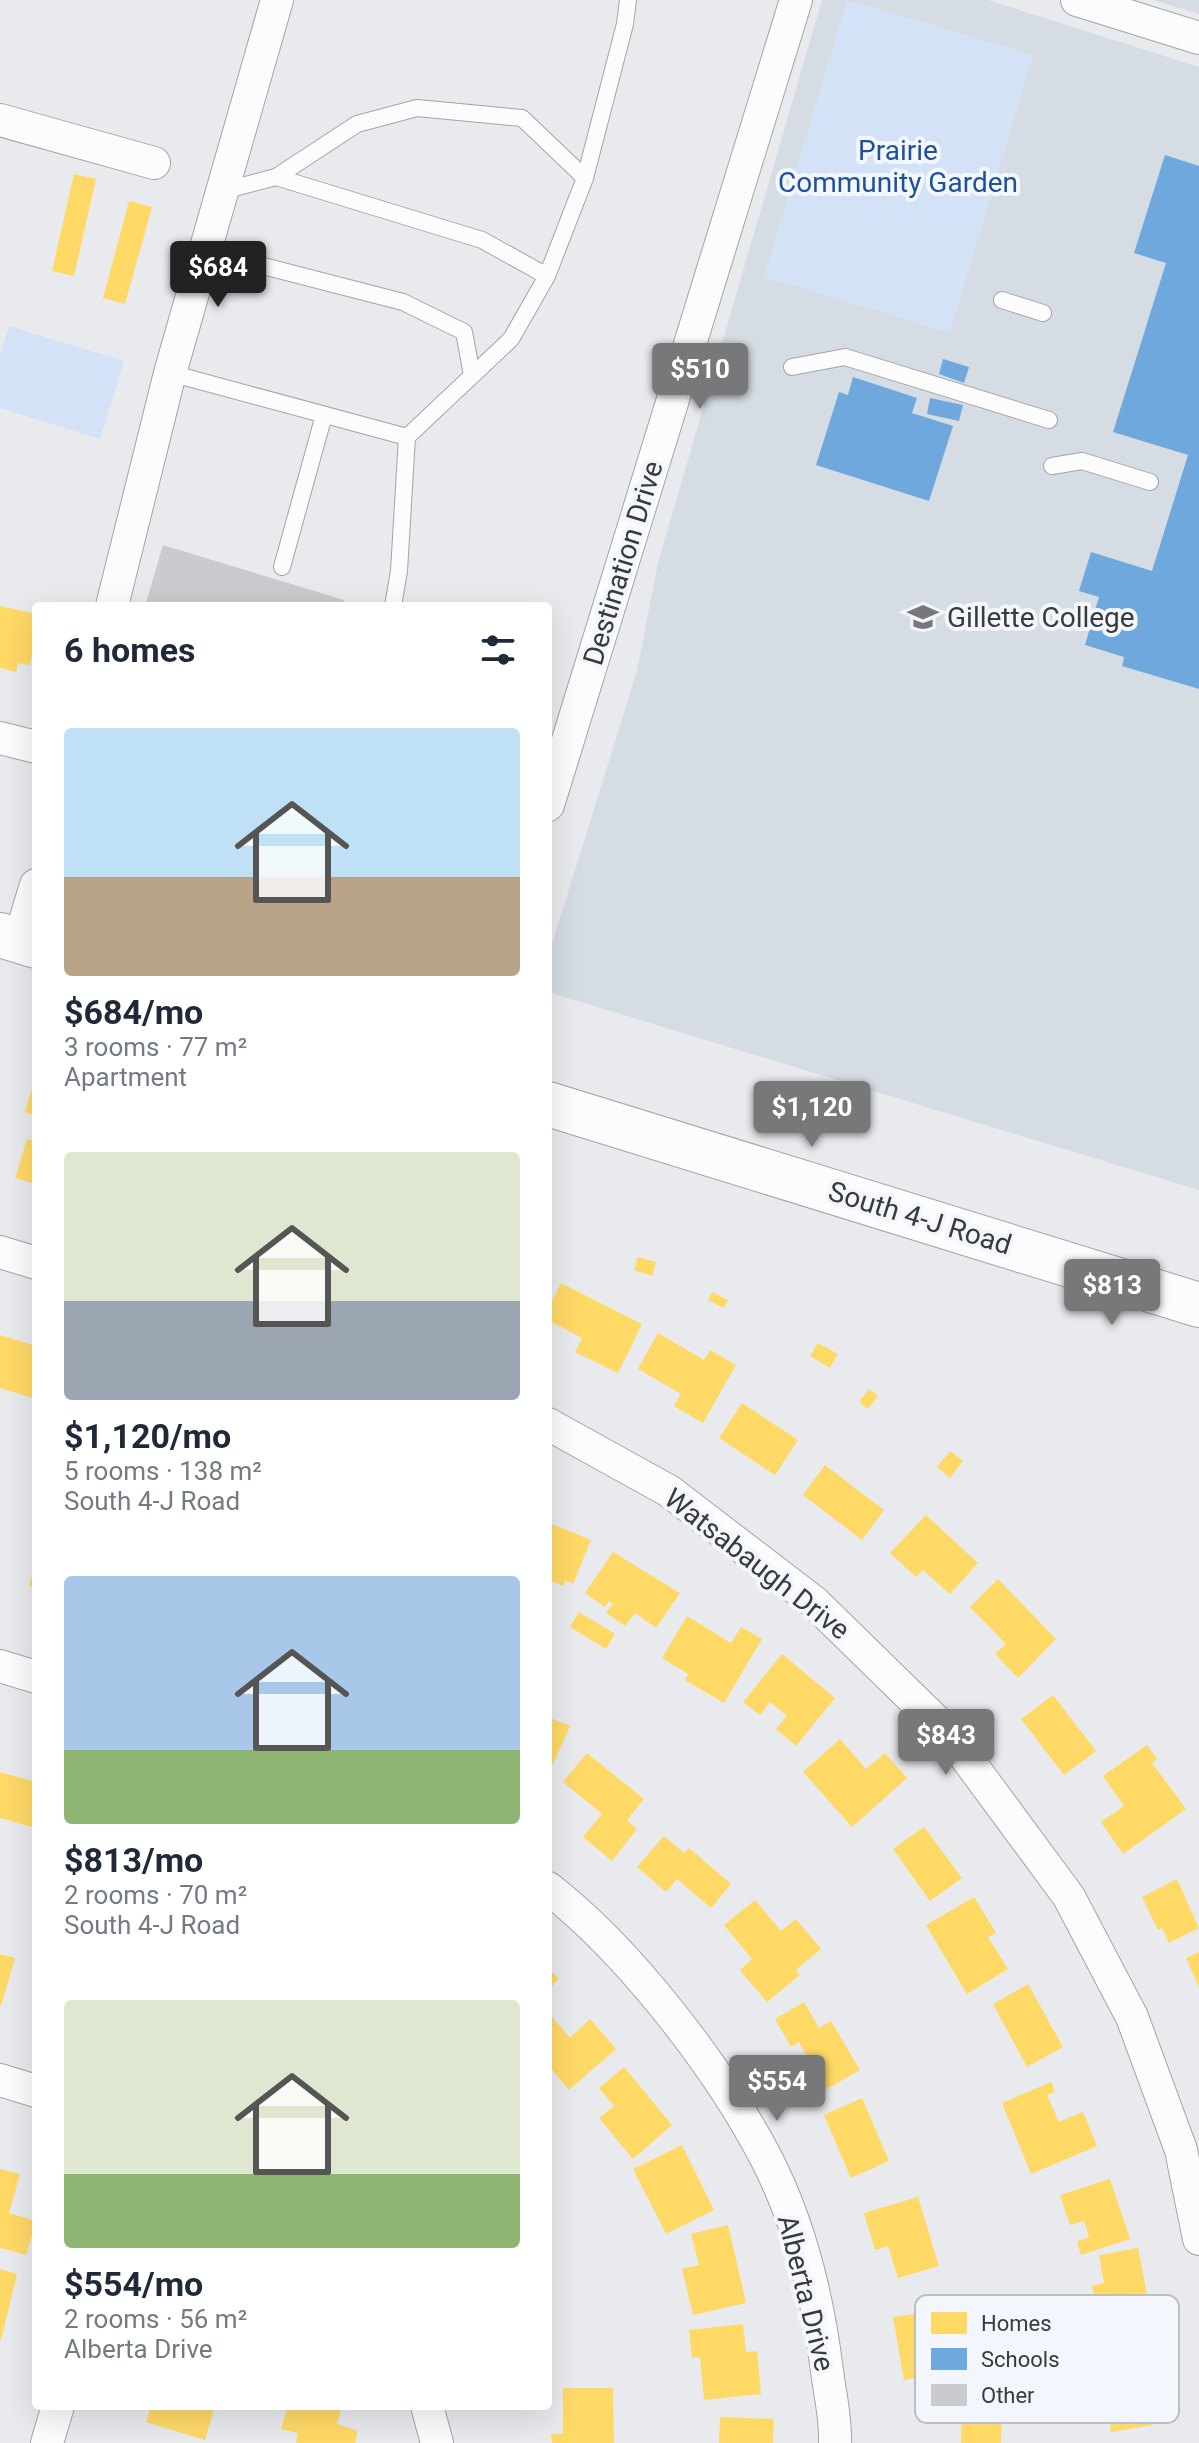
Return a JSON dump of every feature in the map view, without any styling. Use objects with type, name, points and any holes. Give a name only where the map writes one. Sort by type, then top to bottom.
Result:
[{"type":"main road","name":"South 4-J Road","points":[[552,1105],[1199,1305]]},
{"type":"main road","points":[[1056,1260],[1199,1335]]},
{"type":"street","points":[[113,602],[170,373],[277,0]]},
{"type":"street","name":"Destination Drive","points":[[552,792],[796,0]]},
{"type":"street","points":[[1077,0],[1199,38]]},
{"type":"street","points":[[0,120],[154,163]]},
{"type":"street","points":[[0,738],[32,746]]},
{"type":"street","points":[[18,941],[32,897]]},
{"type":"street","points":[[0,1252],[32,1262]]},
{"type":"street","name":"Watsabaugh Drive","points":[[552,1426],[669,1491],[814,1602],[948,1733],[1069,1897],[1132,2017],[1181,2150],[1199,2239]]},
{"type":"street","points":[[0,1666],[32,1676]]},
{"type":"street","name":"Alberta Drive","points":[[552,1891],[576,1910],[654,1992],[765,2156],[799,2240],[823,2337],[835,2443]]},
{"type":"street","points":[[0,2080],[32,2090]]},
{"type":"street","points":[[47,2443],[57,2410]]},
{"type":"street","points":[[428,2410],[437,2443]]},
{"type":"lane","points":[[394,602],[399,571],[407,437],[511,339],[547,276],[585,178],[625,24],[628,0]]},
{"type":"lane","points":[[223,191],[276,177],[357,124],[417,108],[522,118],[585,178]]},
{"type":"lane","points":[[276,177],[482,240],[547,276]]},
{"type":"lane","points":[[205,251],[403,302],[464,332],[472,375]]},
{"type":"lane","points":[[1002,300],[1043,313]]},
{"type":"lane","points":[[792,367],[845,357],[1049,420]]},
{"type":"lane","points":[[170,373],[407,437]]},
{"type":"lane","points":[[282,567],[324,415]]},
{"type":"lane","points":[[1052,466],[1082,461],[1150,482]]},
{"type":"shaded area","name":"Gillette College","points":[[822,0],[988,0],[1199,67],[1199,1190],[552,993],[552,944],[637,671],[658,563]]},
{"type":"shaded area","points":[[1153,0],[1199,0],[1199,14]]},
{"type":"green space","name":"Prairie Community Garden","points":[[847,0],[1033,55],[950,333],[764,277]]},
{"type":"green space","points":[[9,326],[124,361],[100,439],[0,408],[0,355]]},
{"type":"building: Homes","points":[[74,174],[96,179],[74,276],[52,271]]},
{"type":"building: Homes","points":[[129,201],[152,207],[125,304],[103,298]]},
{"type":"building: Homes","points":[[0,606],[32,613],[30,665],[18,663],[16,672],[0,668]]},
{"type":"building: Homes","points":[[32,1089],[32,1115],[25,1112]]},
{"type":"building: Homes","points":[[27,1139],[32,1140],[32,1183],[15,1178]]},
{"type":"building: Homes","points":[[638,1257],[656,1262],[652,1276],[634,1270]]},
{"type":"building: Homes","points":[[561,1283],[642,1324],[618,1373],[575,1352],[582,1338],[552,1322],[552,1301]]},
{"type":"building: Homes","points":[[712,1292],[728,1300],[724,1308],[708,1300]]},
{"type":"building: Homes","points":[[658,1333],[704,1360],[710,1350],[736,1365],[703,1423],[674,1406],[681,1394],[638,1369]]},
{"type":"building: Homes","points":[[0,1335],[32,1345],[32,1398],[0,1388]]},
{"type":"building: Homes","points":[[818,1343],[838,1354],[830,1368],[810,1356]]},
{"type":"building: Homes","points":[[869,1389],[878,1396],[868,1409],[859,1402]]},
{"type":"building: Homes","points":[[742,1403],[798,1440],[775,1475],[719,1438]]},
{"type":"building: Homes","points":[[950,1451],[963,1461],[950,1478],[937,1467]]},
{"type":"building: Homes","points":[[825,1465],[884,1510],[862,1540],[803,1495]]},
{"type":"building: Homes","points":[[926,1515],[978,1563],[950,1594],[923,1570],[916,1577],[890,1553]]},
{"type":"building: Homes","points":[[552,1524],[591,1540],[573,1584],[565,1580],[563,1586],[552,1582]]},
{"type":"building: Homes","points":[[613,1552],[680,1593],[656,1628],[635,1613],[625,1626],[606,1613],[613,1604],[609,1601],[605,1607],[585,1593]]},
{"type":"building: Homes","points":[[998,1579],[1056,1639],[1018,1678],[995,1654],[1006,1644],[970,1607]]},
{"type":"building: Homes","points":[[579,1612],[615,1634],[606,1649],[570,1627]]},
{"type":"building: Homes","points":[[687,1616],[731,1643],[741,1627],[762,1639],[724,1703],[685,1680],[688,1674],[662,1658]]},
{"type":"building: Homes","points":[[782,1654],[835,1698],[796,1746],[776,1729],[787,1716],[770,1702],[760,1715],[743,1702]]},
{"type":"building: Homes","points":[[1053,1695],[1096,1751],[1064,1775],[1021,1719]]},
{"type":"building: Homes","points":[[552,1719],[570,1726],[552,1766]]},
{"type":"building: Homes","points":[[840,1739],[866,1769],[885,1753],[907,1778],[852,1827],[803,1772]]},
{"type":"building: Homes","points":[[1147,1745],[1157,1759],[1152,1763],[1186,1809],[1123,1854],[1101,1822],[1124,1806],[1103,1776]]},
{"type":"building: Homes","points":[[587,1753],[644,1799],[627,1820],[637,1829],[612,1861],[583,1837],[602,1814],[563,1782]]},
{"type":"building: Homes","points":[[0,1772],[32,1781],[32,1827],[0,1818]]},
{"type":"building: Homes","points":[[924,1827],[962,1878],[930,1901],[893,1849]]},
{"type":"building: Homes","points":[[664,1836],[684,1853],[689,1848],[731,1884],[711,1908],[677,1879],[666,1892],[637,1867]]},
{"type":"building: Homes","points":[[1177,1879],[1199,1928],[1169,1943],[1162,1928],[1158,1930],[1142,1897]]},
{"type":"building: Homes","points":[[974,1897],[996,1933],[988,1937],[1008,1969],[967,1994],[926,1925]]},
{"type":"building: Homes","points":[[755,1900],[781,1931],[796,1919],[821,1949],[796,1970],[800,1975],[767,2002],[740,1970],[752,1959],[724,1925]]},
{"type":"building: Homes","points":[[1199,1952],[1199,1987],[1186,1958]]},
{"type":"building: Homes","points":[[0,1954],[15,1958],[1,2006],[0,2006]]},
{"type":"building: Homes","points":[[552,1972],[559,1978],[552,1986]]},
{"type":"building: Homes","points":[[1028,1984],[1063,2047],[1027,2067],[993,2004]]},
{"type":"building: Homes","points":[[804,2002],[819,2028],[831,2021],[860,2070],[818,2094],[800,2063],[808,2058],[799,2042],[791,2047],[775,2019]]},
{"type":"building: Homes","points":[[552,2017],[570,2038],[590,2019],[616,2049],[569,2090],[552,2070]]},
{"type":"building: Homes","points":[[624,2067],[672,2125],[633,2159],[599,2118],[614,2106],[599,2088]]},
{"type":"building: Homes","points":[[1051,2082],[1055,2092],[1047,2095],[1059,2122],[1083,2112],[1097,2146],[1031,2174],[1002,2103]]},
{"type":"building: Homes","points":[[862,2098],[889,2161],[851,2178],[824,2115]]},
{"type":"building: Homes","points":[[682,2145],[714,2210],[666,2234],[633,2169]]},
{"type":"building: Homes","points":[[0,2169],[20,2174],[9,2213],[32,2220],[32,2235],[26,2255],[0,2248]]},
{"type":"building: Homes","points":[[1110,2179],[1130,2239],[1081,2255],[1077,2241],[1089,2237],[1084,2221],[1070,2225],[1060,2195]]},
{"type":"building: Homes","points":[[918,2197],[939,2266],[898,2278],[888,2246],[875,2250],[864,2213]]},
{"type":"building: Homes","points":[[728,2225],[746,2303],[693,2315],[682,2269],[699,2265],[691,2234]]},
{"type":"building: Homes","points":[[1138,2248],[1147,2295],[1094,2295],[1092,2286],[1104,2283],[1099,2255]]},
{"type":"building: Homes","points":[[0,2269],[17,2274],[1,2340],[0,2340]]},
{"type":"building: Homes","points":[[915,2314],[915,2378],[904,2380],[893,2317]]},
{"type":"building: Homes","points":[[743,2324],[746,2352],[757,2351],[761,2394],[704,2400],[700,2357],[692,2358],[689,2330]]},
{"type":"building: Homes","points":[[563,2388],[613,2388],[614,2443],[552,2443],[551,2434],[563,2434]]},
{"type":"building: Homes","points":[[150,2410],[214,2410],[205,2440],[146,2422]]},
{"type":"building: Homes","points":[[287,2410],[341,2410],[337,2424],[358,2431],[355,2443],[296,2443],[298,2433],[281,2429]]},
{"type":"building: Homes","points":[[720,2417],[774,2419],[773,2443],[719,2443]]},
{"type":"building: Homes","points":[[962,2423],[1002,2423],[1001,2443],[961,2443]]},
{"type":"building: Homes","points":[[1110,2423],[1153,2423],[1153,2425],[1111,2432]]},
{"type":"building: Schools","points":[[1165,155],[1199,166],[1199,689],[1122,666],[1124,657],[1085,645],[1099,597],[1079,591],[1091,552],[1152,571],[1188,455],[1113,432],[1166,263],[1134,253]]},
{"type":"building: Schools","points":[[943,359],[969,367],[964,383],[939,374]]},
{"type":"building: Schools","points":[[853,377],[917,398],[912,413],[953,426],[929,501],[816,465],[839,392],[848,395]]},
{"type":"building: Schools","points":[[930,398],[963,405],[959,421],[927,414]]},
{"type":"building: Other","points":[[163,545],[344,600],[343,602],[146,602]]},
{"type":"place","name":"Gillette College","points":[[923,617]]}]
